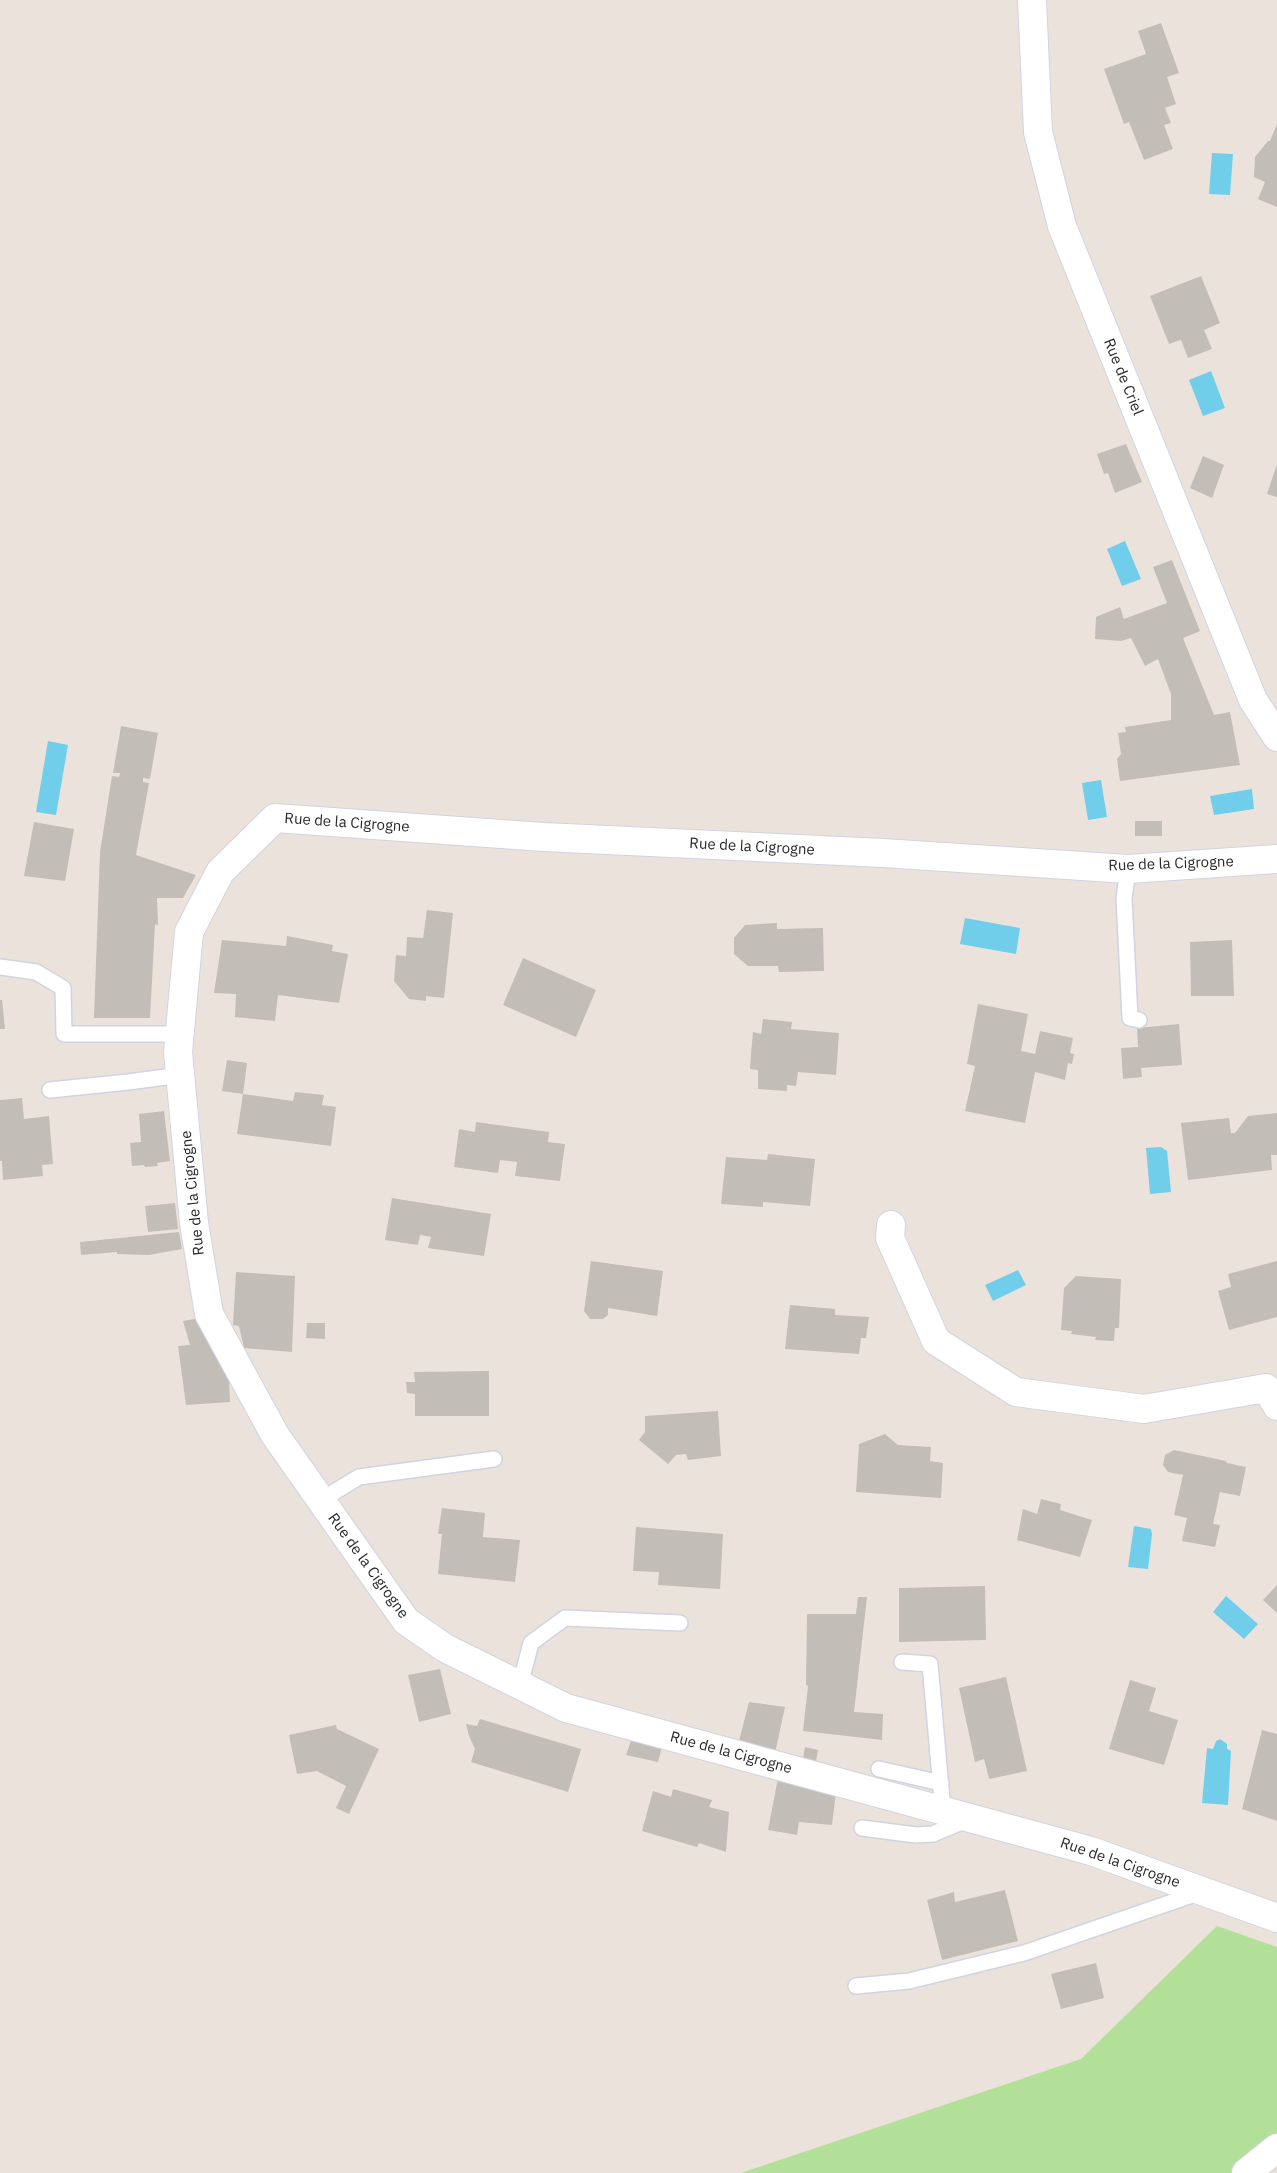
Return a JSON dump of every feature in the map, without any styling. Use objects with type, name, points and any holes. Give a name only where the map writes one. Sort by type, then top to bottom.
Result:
[{"type":"street","name":"Rue de Criel","points":[[1032,0],[1038,132],[1062,226],[1252,700],[1277,737]]},
{"type":"street","name":"Rue de la Cigrogne","points":[[1277,859],[1128,869],[883,853],[544,837],[275,818],[220,872],[189,932],[178,1052],[194,1223],[209,1314],[275,1435],[406,1621],[445,1648],[566,1708],[1091,1851],[1277,1918]]},
{"type":"street","points":[[891,1225],[890,1238],[936,1341],[1016,1392],[1144,1409],[1266,1388],[1277,1406]]},
{"type":"street","points":[[1246,2173],[1277,2148]]},
{"type":"lane","points":[[1128,869],[1124,898],[1130,1018],[1138,1020]]},
{"type":"lane","points":[[0,967],[36,972],[63,988],[64,1034],[180,1034]]},
{"type":"lane","points":[[50,1090],[181,1075]]},
{"type":"lane","points":[[321,1500],[359,1477],[494,1458]]},
{"type":"lane","points":[[520,1685],[531,1643],[565,1618],[680,1622]]},
{"type":"lane","points":[[902,1662],[930,1664],[943,1811]]},
{"type":"lane","points":[[879,1769],[906,1773],[940,1783]]},
{"type":"lane","points":[[862,1828],[916,1835],[933,1834],[970,1818]]},
{"type":"lane","points":[[856,1986],[909,1981],[1024,1953],[1203,1892]]},
{"type":"green space","points":[[1217,1926],[1277,1947],[1277,2135],[1231,2173],[741,2173],[1081,2059]]},
{"type":"water","points":[[1212,153],[1233,154],[1230,195],[1209,194]]},
{"type":"water","points":[[1211,371],[1225,408],[1203,416],[1189,380]]},
{"type":"water","points":[[1125,541],[1141,579],[1122,586],[1107,549]]},
{"type":"water","points":[[48,741],[68,745],[56,815],[36,812]]},
{"type":"water","points":[[1101,780],[1107,817],[1088,820],[1082,783]]},
{"type":"water","points":[[1252,789],[1254,809],[1214,815],[1210,796]]},
{"type":"water","points":[[965,918],[1020,928],[1016,954],[960,944]]},
{"type":"water","points":[[1161,1147],[1167,1151],[1171,1192],[1150,1194],[1146,1148]]},
{"type":"water","points":[[1018,1270],[1026,1285],[993,1301],[985,1285]]},
{"type":"water","points":[[1134,1526],[1151,1529],[1148,1569],[1128,1567]]},
{"type":"water","points":[[1226,1596],[1258,1624],[1244,1639],[1213,1612]]},
{"type":"water","points":[[1220,1739],[1227,1744],[1227,1749],[1231,1751],[1228,1805],[1202,1803],[1207,1748],[1213,1749],[1216,1741]]},
{"type":"building","points":[[1161,23],[1179,73],[1167,77],[1176,104],[1165,108],[1171,123],[1164,125],[1173,149],[1144,160],[1129,122],[1124,124],[1104,69],[1146,54],[1138,31]]},
{"type":"building","points":[[1277,124],[1277,207],[1258,199],[1265,182],[1254,177],[1255,157],[1270,141]]},
{"type":"building","points":[[1201,276],[1220,323],[1204,330],[1212,349],[1188,358],[1181,340],[1169,344],[1150,296]]},
{"type":"building","points":[[1126,444],[1142,482],[1115,493],[1108,473],[1104,474],[1097,454]]},
{"type":"building","points":[[1203,456],[1224,465],[1212,498],[1190,488]]},
{"type":"building","points":[[1277,464],[1277,497],[1267,494]]},
{"type":"building","points":[[1172,560],[1200,631],[1183,638],[1214,715],[1230,712],[1240,765],[1120,781],[1117,759],[1121,754],[1118,733],[1126,732],[1125,727],[1171,720],[1171,694],[1158,659],[1145,666],[1131,638],[1121,641],[1095,639],[1096,617],[1120,607],[1124,619],[1167,603],[1153,567]]},
{"type":"building","points":[[121,726],[158,733],[150,779],[143,778],[143,782],[149,783],[136,855],[196,875],[183,898],[157,898],[158,925],[155,924],[150,1018],[94,1018],[100,852],[112,776],[119,777],[120,773],[113,773]]},
{"type":"building","points":[[1135,821],[1162,821],[1162,836],[1135,836]]},
{"type":"building","points":[[34,822],[74,829],[65,881],[24,876]]},
{"type":"building","points":[[427,910],[453,913],[444,998],[426,996],[426,1001],[409,999],[394,981],[396,955],[406,956],[407,937],[423,938]]},
{"type":"building","points":[[777,923],[777,929],[823,928],[824,971],[779,972],[778,966],[748,966],[734,954],[734,938],[745,925]]},
{"type":"building","points":[[287,936],[333,945],[332,951],[348,954],[339,1003],[278,995],[275,1021],[235,1017],[236,994],[214,993],[222,940],[286,946]]},
{"type":"building","points":[[1232,940],[1234,996],[1191,996],[1190,942]]},
{"type":"building","points":[[523,958],[596,990],[576,1037],[503,1005]]},
{"type":"building","points":[[0,1000],[2,1000],[5,1029],[0,1029]]},
{"type":"building","points":[[978,1004],[1028,1014],[1021,1051],[1035,1054],[1040,1031],[1073,1038],[1070,1053],[1074,1054],[1072,1064],[1068,1063],[1065,1080],[1035,1072],[1025,1123],[965,1111],[975,1066],[967,1064]]},
{"type":"building","points":[[763,1019],[792,1022],[791,1029],[839,1033],[836,1075],[798,1072],[796,1086],[787,1085],[787,1091],[758,1089],[758,1070],[750,1069],[751,1054],[753,1032],[761,1034]]},
{"type":"building","points":[[1179,1024],[1182,1065],[1141,1068],[1142,1077],[1123,1079],[1121,1048],[1138,1047],[1137,1028]]},
{"type":"building","points":[[227,1060],[247,1063],[243,1094],[222,1091]]},
{"type":"building","points":[[295,1092],[324,1095],[322,1105],[336,1107],[331,1146],[237,1134],[243,1094],[293,1101]]},
{"type":"building","points":[[22,1098],[24,1119],[49,1116],[53,1164],[42,1165],[43,1176],[3,1180],[2,1161],[0,1161],[0,1100]]},
{"type":"building","points":[[164,1111],[170,1161],[157,1163],[158,1166],[132,1166],[130,1143],[141,1142],[139,1114]]},
{"type":"building","points":[[1277,1113],[1277,1155],[1271,1155],[1272,1170],[1188,1180],[1181,1123],[1229,1118],[1231,1133],[1235,1133],[1248,1116]]},
{"type":"building","points":[[476,1122],[549,1132],[548,1142],[565,1144],[560,1181],[515,1176],[517,1162],[500,1160],[498,1173],[454,1167],[459,1129],[475,1132]]},
{"type":"building","points":[[768,1154],[815,1159],[810,1206],[763,1202],[763,1207],[721,1204],[726,1157],[767,1160]]},
{"type":"building","points":[[392,1198],[491,1214],[484,1256],[428,1248],[431,1237],[420,1235],[418,1245],[385,1240]]},
{"type":"building","points":[[175,1203],[178,1229],[148,1232],[145,1206]]},
{"type":"building","points":[[179,1232],[182,1249],[149,1255],[117,1254],[117,1252],[81,1255],[80,1242]]},
{"type":"building","points":[[591,1261],[663,1271],[657,1316],[608,1308],[608,1315],[603,1319],[590,1319],[584,1311]]},
{"type":"building","points":[[1277,1261],[1277,1317],[1229,1330],[1218,1291],[1231,1287],[1228,1274]]},
{"type":"building","points":[[236,1272],[295,1276],[292,1352],[244,1348],[239,1326],[233,1325]]},
{"type":"building","points":[[1076,1276],[1121,1279],[1119,1328],[1115,1328],[1114,1341],[1095,1340],[1096,1337],[1071,1334],[1072,1331],[1061,1330],[1064,1288]]},
{"type":"building","points":[[790,1305],[835,1309],[835,1315],[869,1317],[866,1338],[861,1338],[859,1354],[785,1349]]},
{"type":"building","points":[[200,1318],[229,1379],[230,1402],[186,1405],[178,1346],[190,1345],[183,1321]]},
{"type":"building","points":[[307,1323],[325,1323],[325,1339],[306,1338]]},
{"type":"building","points":[[489,1371],[489,1416],[415,1416],[415,1394],[407,1393],[406,1382],[415,1382],[414,1372]]},
{"type":"building","points":[[718,1411],[721,1456],[688,1460],[686,1454],[676,1455],[668,1464],[639,1440],[645,1432],[645,1416]]},
{"type":"building","points":[[885,1434],[898,1445],[931,1447],[930,1461],[943,1463],[941,1498],[856,1492],[859,1444]]},
{"type":"building","points":[[1174,1450],[1246,1467],[1240,1496],[1220,1492],[1213,1524],[1220,1525],[1215,1547],[1182,1541],[1187,1518],[1174,1515],[1183,1475],[1168,1472],[1163,1465],[1165,1455]]},
{"type":"building","points":[[1041,1499],[1061,1504],[1060,1510],[1092,1520],[1080,1557],[1017,1540],[1023,1509],[1037,1514]]},
{"type":"building","points":[[442,1508],[485,1513],[483,1537],[520,1540],[515,1582],[438,1574],[442,1534],[438,1534]]},
{"type":"building","points":[[636,1527],[723,1534],[720,1589],[658,1585],[659,1572],[633,1571]]},
{"type":"building","points":[[1277,1585],[1277,1613],[1263,1600]]},
{"type":"building","points":[[985,1586],[986,1640],[899,1642],[899,1588]]},
{"type":"building","points":[[858,1597],[867,1597],[854,1712],[883,1714],[882,1740],[803,1731],[808,1686],[806,1685],[807,1614],[856,1614]]},
{"type":"building","points":[[440,1669],[451,1714],[419,1722],[408,1675]]},
{"type":"building","points":[[1006,1677],[1027,1771],[989,1779],[984,1759],[975,1762],[959,1688]]},
{"type":"building","points":[[1130,1680],[1156,1688],[1149,1711],[1178,1720],[1164,1765],[1109,1749]]},
{"type":"building","points":[[749,1702],[785,1707],[774,1758],[737,1749]]},
{"type":"building","points":[[480,1719],[581,1749],[568,1792],[471,1762],[475,1749],[466,1724],[477,1726]]},
{"type":"building","points":[[336,1725],[337,1729],[379,1749],[349,1814],[336,1808],[346,1786],[317,1771],[297,1774],[289,1735]]},
{"type":"building","points":[[1262,1730],[1277,1734],[1277,1821],[1242,1809]]},
{"type":"building","points":[[632,1738],[662,1747],[658,1762],[626,1755]]},
{"type":"building","points":[[805,1747],[818,1750],[815,1767],[802,1764]]},
{"type":"building","points":[[778,1778],[836,1792],[832,1825],[799,1822],[797,1835],[768,1830]]},
{"type":"building","points":[[673,1789],[712,1800],[709,1807],[729,1812],[726,1852],[699,1843],[697,1847],[642,1831],[653,1791],[671,1797]]},
{"type":"building","points":[[1005,1890],[1018,1941],[942,1960],[927,1900],[954,1892],[955,1902]]},
{"type":"building","points":[[1096,1963],[1104,1998],[1061,2009],[1051,1974]]}]
